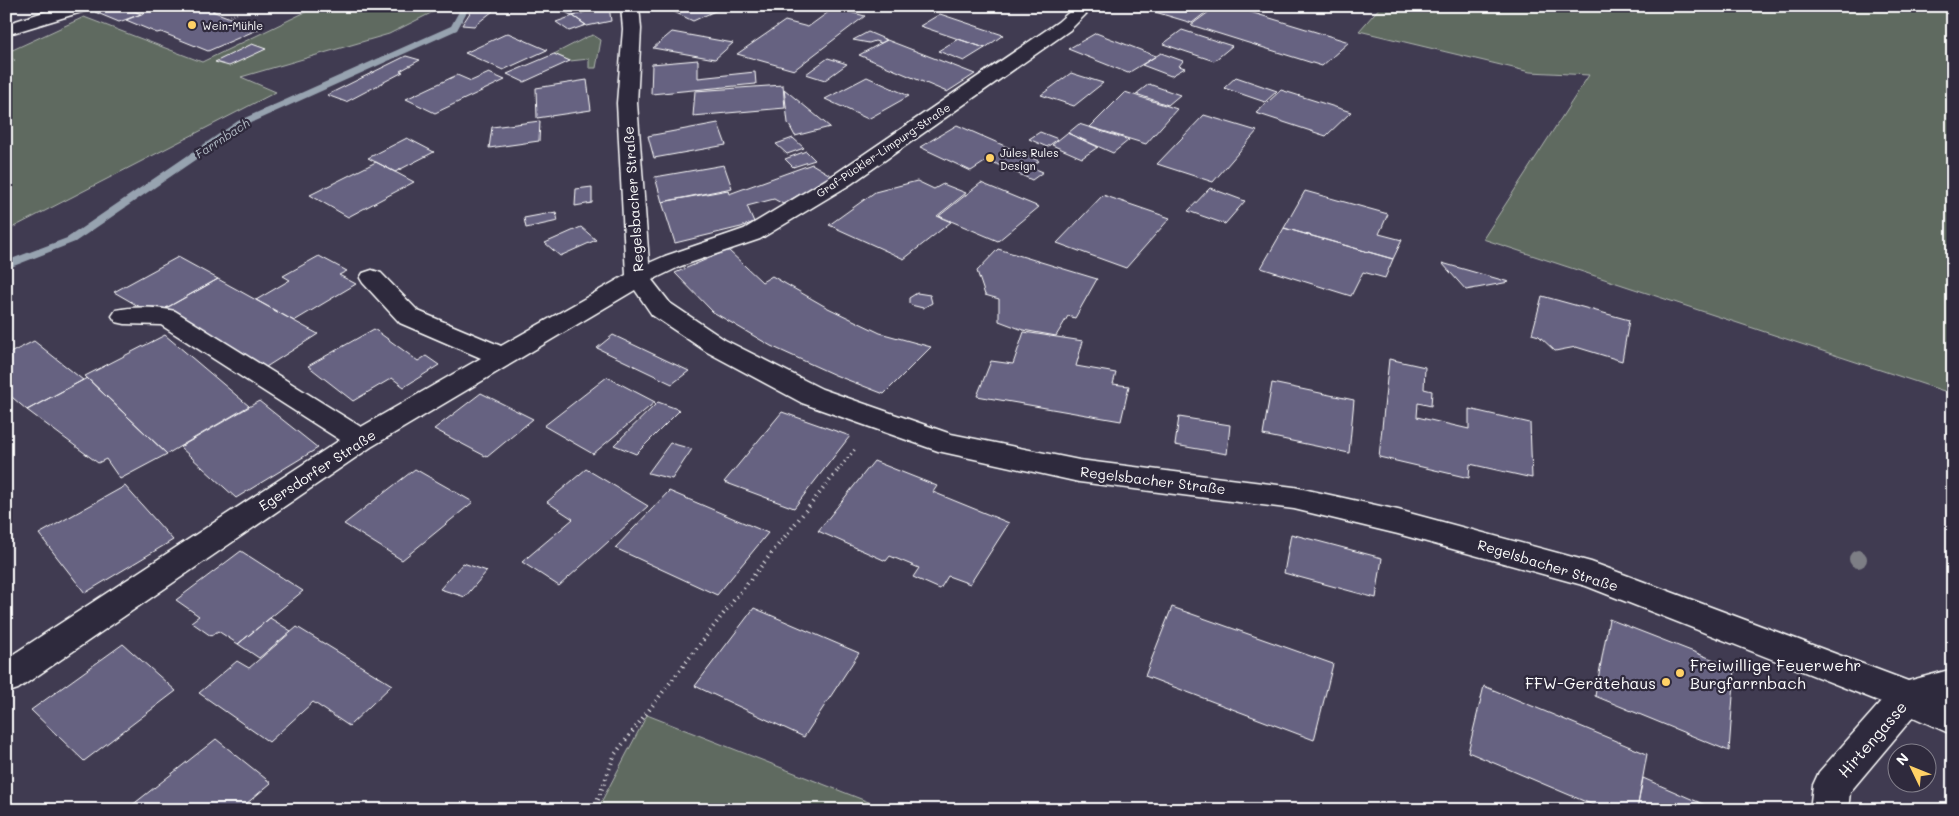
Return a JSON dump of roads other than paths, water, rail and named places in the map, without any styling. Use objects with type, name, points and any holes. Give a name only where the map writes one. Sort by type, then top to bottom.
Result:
[{"type":"street","points":[[6,30],[82,6]]},
{"type":"street","name":"Regelsbacher Straße","points":[[630,6],[632,29],[627,103],[638,278],[661,309],[716,346],[812,396],[948,444],[1078,471],[1294,498],[1398,522],[1591,575],[1908,697],[1953,719]]},
{"type":"street","name":"Graf-Pückler-Limpurg-Straße","points":[[638,278],[673,261],[752,234],[844,179],[1064,26],[1086,6]]},
{"type":"street","points":[[372,278],[409,317],[503,357]]},
{"type":"street","name":"Egersdorfer Straße","points":[[6,678],[361,440],[638,278]]},
{"type":"street","points":[[125,316],[166,317],[361,440]]},
{"type":"street","points":[[1908,697],[1953,684]]},
{"type":"street","name":"Hirtengasse","points":[[1829,810],[1832,785],[1908,697]]},
{"type":"waterway","name":"Farrnbach","points":[[6,265],[71,240],[242,123],[454,28],[466,6]]},
{"type":"place","name":"Wein-Mühle","points":[[192,25]]},
{"type":"place","name":"Jules Rules Design","points":[[990,158]]},
{"type":"place","name":"Freiwillige Feuerwehr Burgfarrnbach","points":[[1680,673]]},
{"type":"place","name":"FFW-Gerätehaus","points":[[1666,682]]}]
